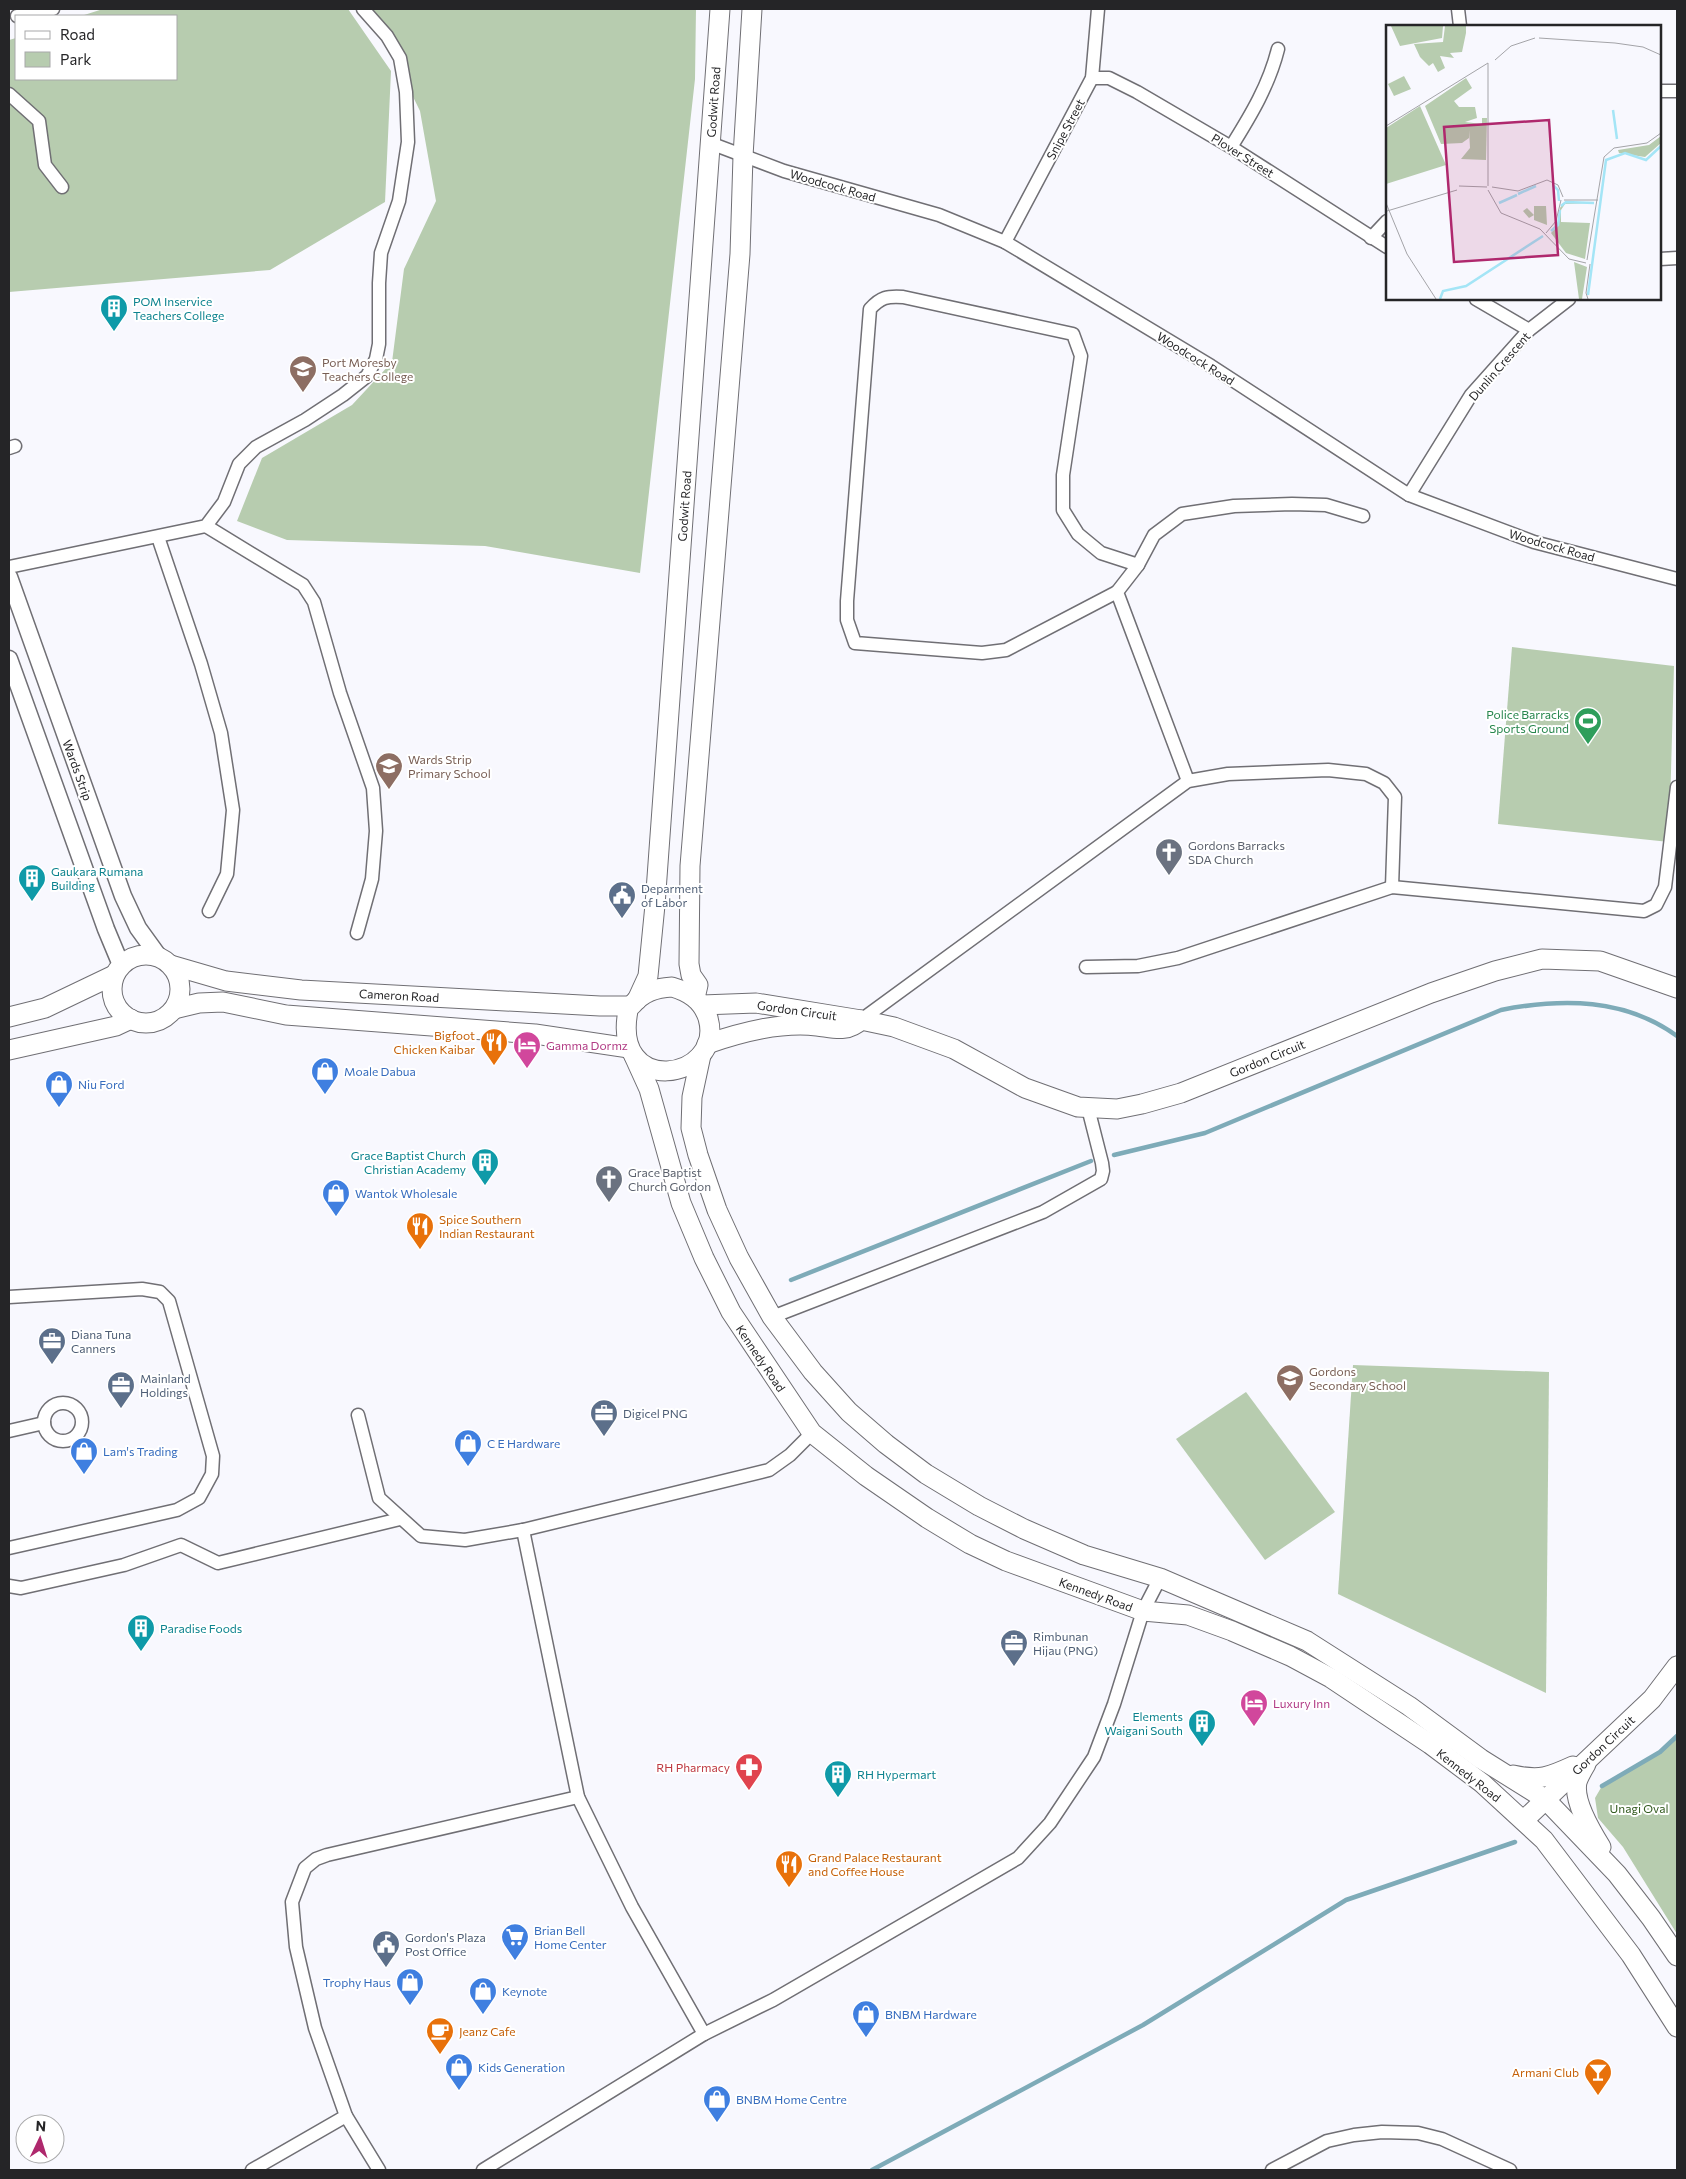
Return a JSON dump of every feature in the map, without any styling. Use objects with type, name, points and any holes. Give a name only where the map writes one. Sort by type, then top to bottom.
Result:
[{"type":"main road","name":"Godwit Road","points":[[633,1003],[648,976],[655,905],[720,9]]},
{"type":"main road","points":[[698,1002],[684,991],[666,988],[647,992],[633,1003],[624,1030],[632,1052],[644,1065],[655,1070],[668,1072],[692,1064],[704,1049],[709,1028],[698,1002],[698,985],[691,975],[689,956],[690,866],[740,254],[743,156],[752,9]]},
{"type":"main road","points":[[9,1017],[45,1008],[118,970],[135,956],[151,955],[165,961],[177,975],[180,986],[179,998],[174,1009],[162,1019],[152,1022],[132,1020],[123,1014],[116,1006],[112,985],[118,970]]},
{"type":"main road","name":"Gordon Circuit","points":[[698,1002],[756,1003],[894,1027],[938,1042],[1008,1077],[1025,1088],[1078,1106],[1116,1109],[1181,1093],[1431,993],[1495,971],[1542,959],[1600,960],[1677,988]]},
{"type":"main road","name":"Cameron Road","points":[[165,961],[226,981],[301,990],[600,1006],[633,1003]]},
{"type":"main road","points":[[174,1009],[198,1003],[223,1002],[286,1015],[535,1034],[632,1052]]},
{"type":"main road","points":[[9,1050],[116,1026],[132,1020]]},
{"type":"main road","name":"Gordon Circuit","points":[[704,1049],[742,1032],[799,1025],[840,1030],[854,1026],[861,1020]]},
{"type":"main road","name":"Kennedy Road","points":[[704,1049],[692,1098],[691,1128],[717,1210],[739,1258],[772,1317],[813,1372],[850,1412],[886,1444],[926,1474],[1024,1530],[1084,1555],[1160,1578],[1307,1641],[1410,1706],[1481,1760],[1545,1798],[1617,1874],[1677,1956]]},
{"type":"main road","name":"Kennedy Road","points":[[632,1052],[649,1089],[681,1203],[704,1258],[731,1312],[812,1433],[866,1476],[970,1544],[1006,1561],[1143,1612],[1188,1615],[1232,1630],[1315,1669],[1430,1744],[1482,1783],[1544,1840],[1631,1955],[1677,2027]]},
{"type":"main road","name":"Gordon Circuit","points":[[1524,1820],[1545,1798],[1652,1699],[1677,1666]]},
{"type":"main road","points":[[1481,1760],[1504,1772],[1530,1779],[1545,1778],[1588,1760]]},
{"type":"main road","points":[[1588,1760],[1577,1782],[1584,1820],[1617,1874]]},
{"type":"street","points":[[31,15],[54,9]]},
{"type":"street","points":[[9,567],[206,526],[224,502],[239,464],[256,447],[305,420],[343,395],[367,376],[376,359],[379,344],[381,253],[399,202],[408,142],[406,92],[400,58],[387,36],[363,9]]},
{"type":"street","name":"Snipe Street","points":[[1005,242],[1092,78],[1098,9]]},
{"type":"street","points":[[1458,9],[1460,25]]},
{"type":"street","points":[[1231,147],[1255,109],[1267,84],[1278,49]]},
{"type":"street","name":"Plover Street","points":[[1092,78],[1109,78],[1120,83],[1231,147],[1386,246]]},
{"type":"street","points":[[1661,91],[1677,90]]},
{"type":"street","points":[[9,94],[39,121],[45,165],[62,187]]},
{"type":"street","name":"Woodcock Road","points":[[710,143],[784,171],[938,215],[1005,242],[1211,366],[1409,495],[1534,542],[1677,579]]},
{"type":"street","points":[[1371,238],[1386,222]]},
{"type":"street","points":[[1661,259],[1677,258]]},
{"type":"street","points":[[1138,565],[1101,553],[1078,534],[1063,510],[1063,475],[1081,356],[1073,334],[903,297],[894,296],[880,299],[870,309],[847,600],[847,620],[855,643],[982,653],[1006,650],[1117,592],[1138,565],[1154,535],[1182,514],[1234,506],[1292,504],[1326,505],[1363,516]]},
{"type":"street","points":[[1478,300],[1529,330]]},
{"type":"street","name":"Dunlin Crescent","points":[[1409,495],[1471,395],[1529,330],[1568,300]]},
{"type":"street","points":[[206,526],[303,585],[314,602],[338,684],[373,788],[376,831],[372,879],[357,933]]},
{"type":"street","points":[[158,537],[201,664],[221,733],[233,810],[227,874],[209,911]]},
{"type":"street","name":"Wards Strip","points":[[9,577],[123,896],[138,928],[165,961]]},
{"type":"street","points":[[1117,592],[1188,781]]},
{"type":"street","points":[[9,658],[118,970]]},
{"type":"street","points":[[861,1020],[1188,781],[1228,774],[1328,770],[1366,774],[1384,783],[1395,797],[1392,887]]},
{"type":"street","points":[[1086,967],[1138,966],[1178,958],[1392,887],[1644,911],[1656,905],[1664,887],[1677,787]]},
{"type":"street","points":[[772,1317],[1044,1212],[1101,1179],[1102,1163],[1088,1108]]},
{"type":"street","points":[[9,1297],[142,1290],[160,1292],[169,1301],[213,1456],[212,1474],[198,1498],[177,1510],[9,1548]]},
{"type":"street","points":[[358,1415],[379,1498],[400,1519],[422,1536],[450,1540],[465,1540],[523,1530],[769,1470],[790,1455],[812,1433]]},
{"type":"street","points":[[9,1432],[44,1423]]},
{"type":"street","points":[[9,1586],[21,1588],[124,1565],[181,1545],[218,1563],[400,1519]]},
{"type":"street","points":[[523,1530],[578,1797],[632,1907],[704,2034]]},
{"type":"street","points":[[483,2170],[704,2034],[772,2000],[1018,1858],[1050,1823],[1094,1757],[1114,1704],[1143,1612],[1160,1578]]},
{"type":"street","points":[[379,2170],[346,2116],[315,2028],[296,1947],[292,1902],[305,1868],[316,1859],[328,1855],[578,1797]]},
{"type":"street","points":[[252,2170],[346,2116]]},
{"type":"street","points":[[1272,2170],[1327,2141],[1354,2135],[1382,2132],[1418,2133],[1442,2139],[1510,2170]]},
{"type":"green space","points":[[103,9],[348,9],[391,71],[385,202],[270,270],[9,292],[9,40],[15,38],[15,80],[178,80],[178,15],[84,15]]},
{"type":"green space","points":[[370,9],[696,9],[695,79],[640,573],[485,546],[287,540],[237,521],[262,458],[352,405],[392,362],[404,269],[436,201],[420,111]]},
{"type":"green space","name":"Police Barracks Sports Ground","points":[[1512,647],[1674,666],[1669,842],[1498,824]]},
{"type":"green space","points":[[1353,1365],[1549,1372],[1546,1693],[1338,1594]]},
{"type":"green space","points":[[1246,1392],[1335,1512],[1265,1560],[1176,1439]]},
{"type":"green space","name":"Unagi Oval","points":[[1677,1736],[1677,1934],[1623,1847],[1598,1818],[1595,1798],[1602,1786],[1660,1752]]},
{"type":"waterway","points":[[1114,1155],[1205,1133],[1501,1010],[1547,1004],[1592,1004],[1636,1014],[1657,1023],[1677,1036]]},
{"type":"waterway","points":[[791,1280],[1091,1161]]},
{"type":"waterway","points":[[1602,1786],[1660,1752],[1677,1736]]},
{"type":"waterway","points":[[872,2170],[1143,2025],[1346,1900],[1515,1842]]},
{"type":"place","name":"POM Inservice Teachers College","points":[[114,332]]},
{"type":"place","name":"Port Moresby Teachers College","points":[[303,393]]},
{"type":"place","name":"Police Barracks Sports Ground","points":[[1588,745]]},
{"type":"place","name":"Wards Strip Primary School","points":[[389,790]]},
{"type":"place","name":"Gordons Barracks SDA Church","points":[[1169,876]]},
{"type":"place","name":"Gaukara Rumana Building","points":[[32,902]]},
{"type":"place","name":"Deparment of Labor","points":[[622,919]]},
{"type":"place","name":"Bigfoot Chicken Kaibar","points":[[494,1066]]},
{"type":"place","name":"Gamma Dormz","points":[[527,1069]]},
{"type":"place","name":"Moale Dabua","points":[[325,1095]]},
{"type":"place","name":"Niu Ford","points":[[59,1108]]},
{"type":"place","name":"Grace Baptist Church Christian Academy","points":[[485,1186]]},
{"type":"place","name":"Grace Baptist Church Gordon","points":[[609,1203]]},
{"type":"place","name":"Wantok Wholesale","points":[[336,1217]]},
{"type":"place","name":"Spice Southern Indian Restaurant","points":[[420,1250]]},
{"type":"place","name":"Diana Tuna Canners","points":[[52,1365]]},
{"type":"place","name":"Gordons Secondary School","points":[[1290,1402]]},
{"type":"place","name":"Mainland Holdings","points":[[121,1409]]},
{"type":"place","name":"Digicel PNG","points":[[604,1437]]},
{"type":"place","name":"C E Hardware","points":[[468,1467]]},
{"type":"place","name":"Lam's Trading","points":[[84,1475]]},
{"type":"place","name":"Paradise Foods","points":[[141,1652]]},
{"type":"place","name":"Rimbunan Hijau (PNG)","points":[[1014,1667]]},
{"type":"place","name":"Luxury Inn","points":[[1254,1727]]},
{"type":"place","name":"Elements Waigani South","points":[[1202,1747]]},
{"type":"place","name":"RH Pharmacy","points":[[749,1791]]},
{"type":"place","name":"RH Hypermart","points":[[838,1798]]},
{"type":"place","name":"Grand Palace Restaurant and Coffee House","points":[[789,1888]]},
{"type":"place","name":"Brian Bell Home Center","points":[[515,1961]]},
{"type":"place","name":"Gordon's Plaza Post Office","points":[[386,1968]]},
{"type":"place","name":"Trophy Haus","points":[[410,2006]]},
{"type":"place","name":"Keynote","points":[[483,2015]]},
{"type":"place","name":"BNBM Hardware","points":[[866,2038]]},
{"type":"place","name":"Jeanz Cafe","points":[[440,2055]]},
{"type":"place","name":"Kids Generation","points":[[459,2091]]},
{"type":"place","name":"Armani Club","points":[[1598,2096]]},
{"type":"place","name":"BNBM Home Centre","points":[[717,2123]]}]
